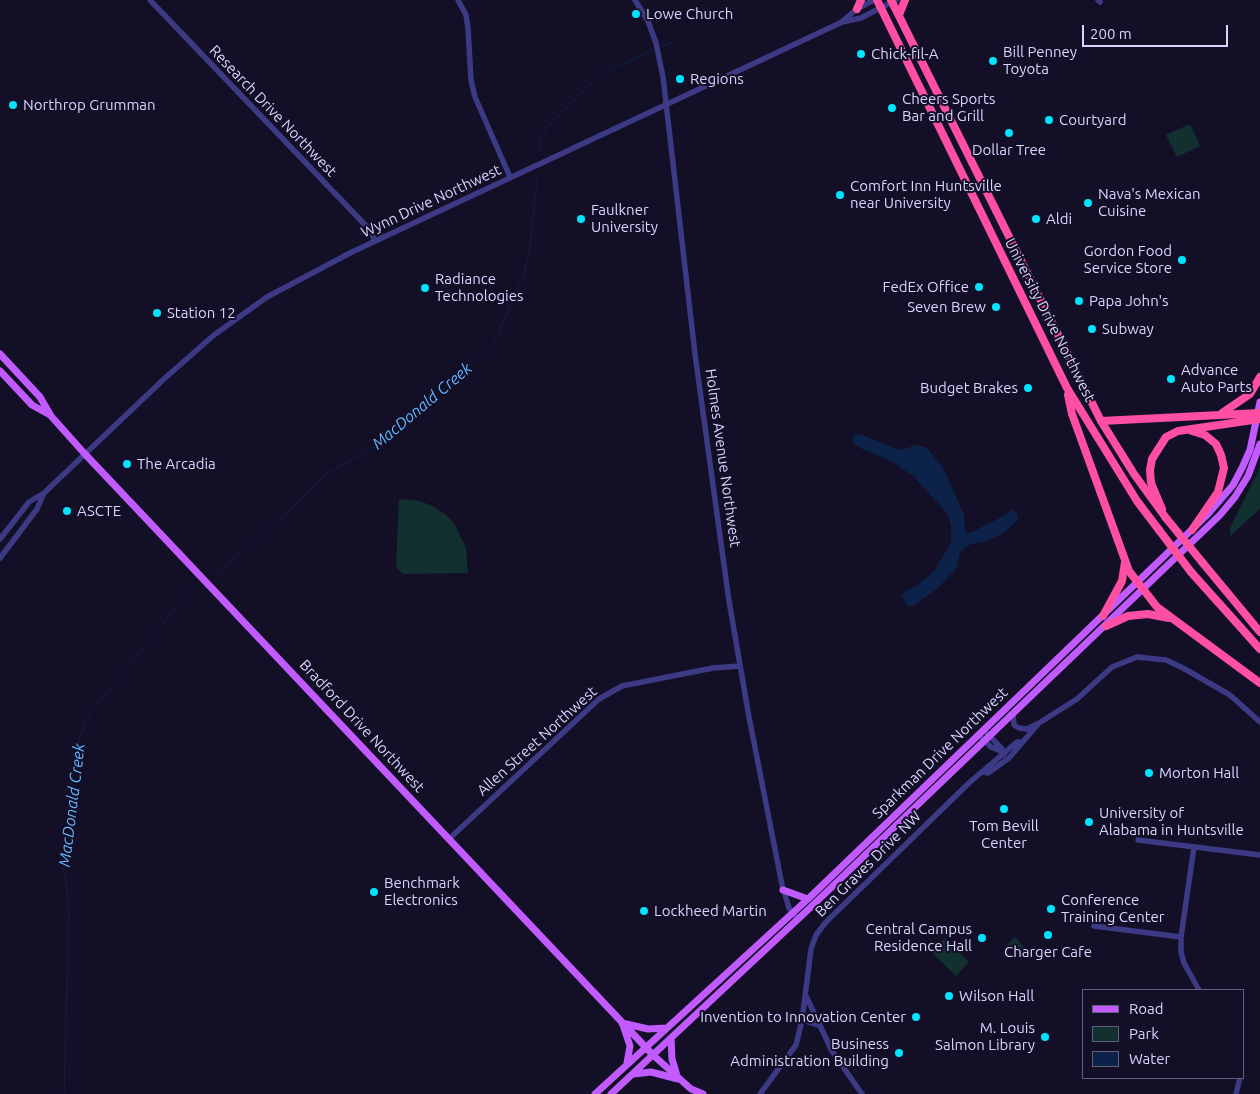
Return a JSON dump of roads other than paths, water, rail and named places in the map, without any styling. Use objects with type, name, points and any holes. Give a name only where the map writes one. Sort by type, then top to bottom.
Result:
[{"type":"highway","points":[[857,9],[861,0]]},
{"type":"highway","name":"University Drive Northwest","points":[[876,0],[1067,388],[1137,501],[1218,605],[1260,650]]},
{"type":"highway","points":[[899,15],[905,0]]},
{"type":"highway","name":"University Drive Northwest","points":[[893,1],[1101,421],[1134,474],[1166,518],[1260,632]]},
{"type":"highway","points":[[1221,414],[1250,394],[1260,377]]},
{"type":"highway","points":[[1067,388],[1072,414],[1129,571],[1157,607],[1260,683]]},
{"type":"highway","points":[[1101,421],[1146,420],[1221,414],[1259,416]]},
{"type":"highway","points":[[1166,518],[1151,483],[1152,459],[1166,437],[1178,431],[1259,416]]},
{"type":"highway","points":[[1190,430],[1204,435],[1216,444],[1222,456],[1224,468],[1218,492],[1192,530]]},
{"type":"highway","points":[[1102,616],[1122,581],[1125,560]]},
{"type":"highway","points":[[1218,605],[1230,612],[1260,642]]},
{"type":"highway","points":[[1106,626],[1128,616],[1148,614],[1173,619]]},
{"type":"main road","name":"Bradford Drive Northwest","points":[[0,354],[40,396],[50,416]]},
{"type":"main road","name":"Bradford Drive Northwest","points":[[0,371],[32,405],[50,416],[653,1055]]},
{"type":"main road","name":"Sparkman Drive Northwest","points":[[595,1094],[808,898],[1223,499],[1233,485],[1250,450],[1259,416],[1260,402]]},
{"type":"main road","name":"Sparkman Drive Northwest","points":[[611,1094],[989,741],[1013,715],[1220,515],[1235,497],[1248,476],[1260,444]]},
{"type":"main road","points":[[783,890],[808,898]]},
{"type":"main road","points":[[622,1022],[648,1029],[666,1028]]},
{"type":"main road","points":[[622,1022],[630,1046],[626,1064]]},
{"type":"main road","points":[[671,1038],[672,1059],[678,1078]]},
{"type":"main road","points":[[653,1055],[691,1089],[703,1094]]},
{"type":"main road","points":[[632,1074],[651,1072],[678,1078]]},
{"type":"street","name":"Research Drive Northwest","points":[[150,0],[370,230],[374,241]]},
{"type":"street","points":[[458,0],[466,15],[475,97],[510,177]]},
{"type":"street","name":"Holmes Avenue Northwest","points":[[635,0],[648,21],[656,44],[666,105],[694,354],[740,666],[783,890],[792,913],[798,919]]},
{"type":"street","name":"Wynn Drive Northwest","points":[[0,539],[29,502],[44,493],[165,378],[240,316],[292,282],[374,241],[840,23],[857,9],[876,0]]},
{"type":"street","points":[[840,23],[861,18],[893,1]]},
{"type":"street","name":"Wynn Drive Northwest","points":[[0,558],[38,509],[44,493]]},
{"type":"street","name":"Ben Graves Drive NW","points":[[983,772],[988,773],[1014,754],[1020,747],[1021,742],[1039,723],[1077,699],[1112,667],[1125,660],[1151,656],[1166,660],[1230,695],[1260,722]]},
{"type":"street","name":"Allen Street Northwest","points":[[450,838],[599,699],[622,686],[713,668],[740,666]]},
{"type":"street","points":[[1013,715],[1014,724],[1019,728],[1027,729],[1039,723]]},
{"type":"street","points":[[981,732],[1004,753],[1014,754]]},
{"type":"street","points":[[989,741],[1004,753]]},
{"type":"street","points":[[988,766],[992,755],[989,741]]},
{"type":"street","name":"Ben Graves Drive NW","points":[[760,1094],[796,1045],[802,1020],[811,949],[816,935],[826,922],[970,782],[1017,742],[1021,742]]},
{"type":"street","points":[[1000,765],[1004,753]]},
{"type":"street","points":[[1138,840],[1260,855]]},
{"type":"street","points":[[1194,847],[1181,937],[1184,963],[1198,989]]},
{"type":"street","points":[[1094,926],[1181,937]]},
{"type":"street","points":[[805,994],[818,1025],[840,1065],[862,1094]]},
{"type":"street","points":[[802,1020],[818,1025]]},
{"type":"street","points":[[1236,1094],[1240,1079]]},
{"type":"water","points":[[860,434],[900,450],[917,445],[927,448],[944,469],[964,515],[965,533],[972,532],[1012,510],[1017,513],[1018,520],[1003,533],[987,541],[971,544],[960,552],[956,569],[937,589],[913,606],[908,606],[901,595],[934,571],[951,543],[951,525],[946,512],[914,477],[893,462],[860,448],[852,442],[853,436]]},
{"type":"waterway","name":"MacDonald Creek","points":[[661,47],[674,41]]},
{"type":"waterway","name":"MacDonald Creek","points":[[540,152],[540,143],[546,128],[594,80],[605,72],[653,50]]},
{"type":"waterway","name":"MacDonald Creek","points":[[216,574],[291,509],[325,475],[385,441],[489,349],[495,341],[523,276],[529,254],[537,180]]},
{"type":"waterway","name":"MacDonald Creek","points":[[64,1094],[69,912],[66,881],[62,864],[68,807],[80,737],[92,711],[180,602],[196,585]]},
{"type":"place","name":"Lowe Church","points":[[636,14]]},
{"type":"place","name":"Chick-fil-A","points":[[861,54]]},
{"type":"place","name":"Bill Penney Toyota","points":[[993,61]]},
{"type":"place","name":"Regions","points":[[680,79]]},
{"type":"place","name":"Northrop Grumman","points":[[13,105]]},
{"type":"place","name":"Cheers Sports Bar and Grill","points":[[892,108]]},
{"type":"place","name":"Courtyard","points":[[1049,120]]},
{"type":"place","name":"Dollar Tree","points":[[1009,133]]},
{"type":"place","name":"Comfort Inn Huntsville near University","points":[[840,195]]},
{"type":"place","name":"Nava's Mexican Cuisine","points":[[1088,203]]},
{"type":"place","name":"Faulkner University","points":[[581,219]]},
{"type":"place","name":"Aldi","points":[[1036,219]]},
{"type":"place","name":"Gordon Food Service Store","points":[[1182,260]]},
{"type":"place","name":"FedEx Office","points":[[979,287]]},
{"type":"place","name":"Radiance Technologies","points":[[425,288]]},
{"type":"place","name":"Papa John's","points":[[1079,301]]},
{"type":"place","name":"Seven Brew","points":[[996,307]]},
{"type":"place","name":"Station 12","points":[[157,313]]},
{"type":"place","name":"Subway","points":[[1092,329]]},
{"type":"place","name":"Advance Auto Parts","points":[[1171,379]]},
{"type":"place","name":"Budget Brakes","points":[[1028,388]]},
{"type":"place","name":"The Arcadia","points":[[127,464]]},
{"type":"place","name":"ASCTE","points":[[67,511]]},
{"type":"place","name":"Morton Hall","points":[[1149,773]]},
{"type":"place","name":"Tom Bevill Center","points":[[1004,809]]},
{"type":"place","name":"University of Alabama in Huntsville","points":[[1089,822]]},
{"type":"place","name":"Benchmark Electronics","points":[[374,892]]},
{"type":"place","name":"Conference Training Center","points":[[1051,909]]},
{"type":"place","name":"Lockheed Martin","points":[[644,911]]},
{"type":"place","name":"Charger Cafe","points":[[1048,935]]},
{"type":"place","name":"Central Campus Residence Hall","points":[[982,938]]},
{"type":"place","name":"Wilson Hall","points":[[949,996]]},
{"type":"place","name":"Invention to Innovation Center","points":[[916,1017]]},
{"type":"place","name":"M. Louis Salmon Library","points":[[1045,1037]]},
{"type":"place","name":"Business Administration Building","points":[[899,1053]]}]
